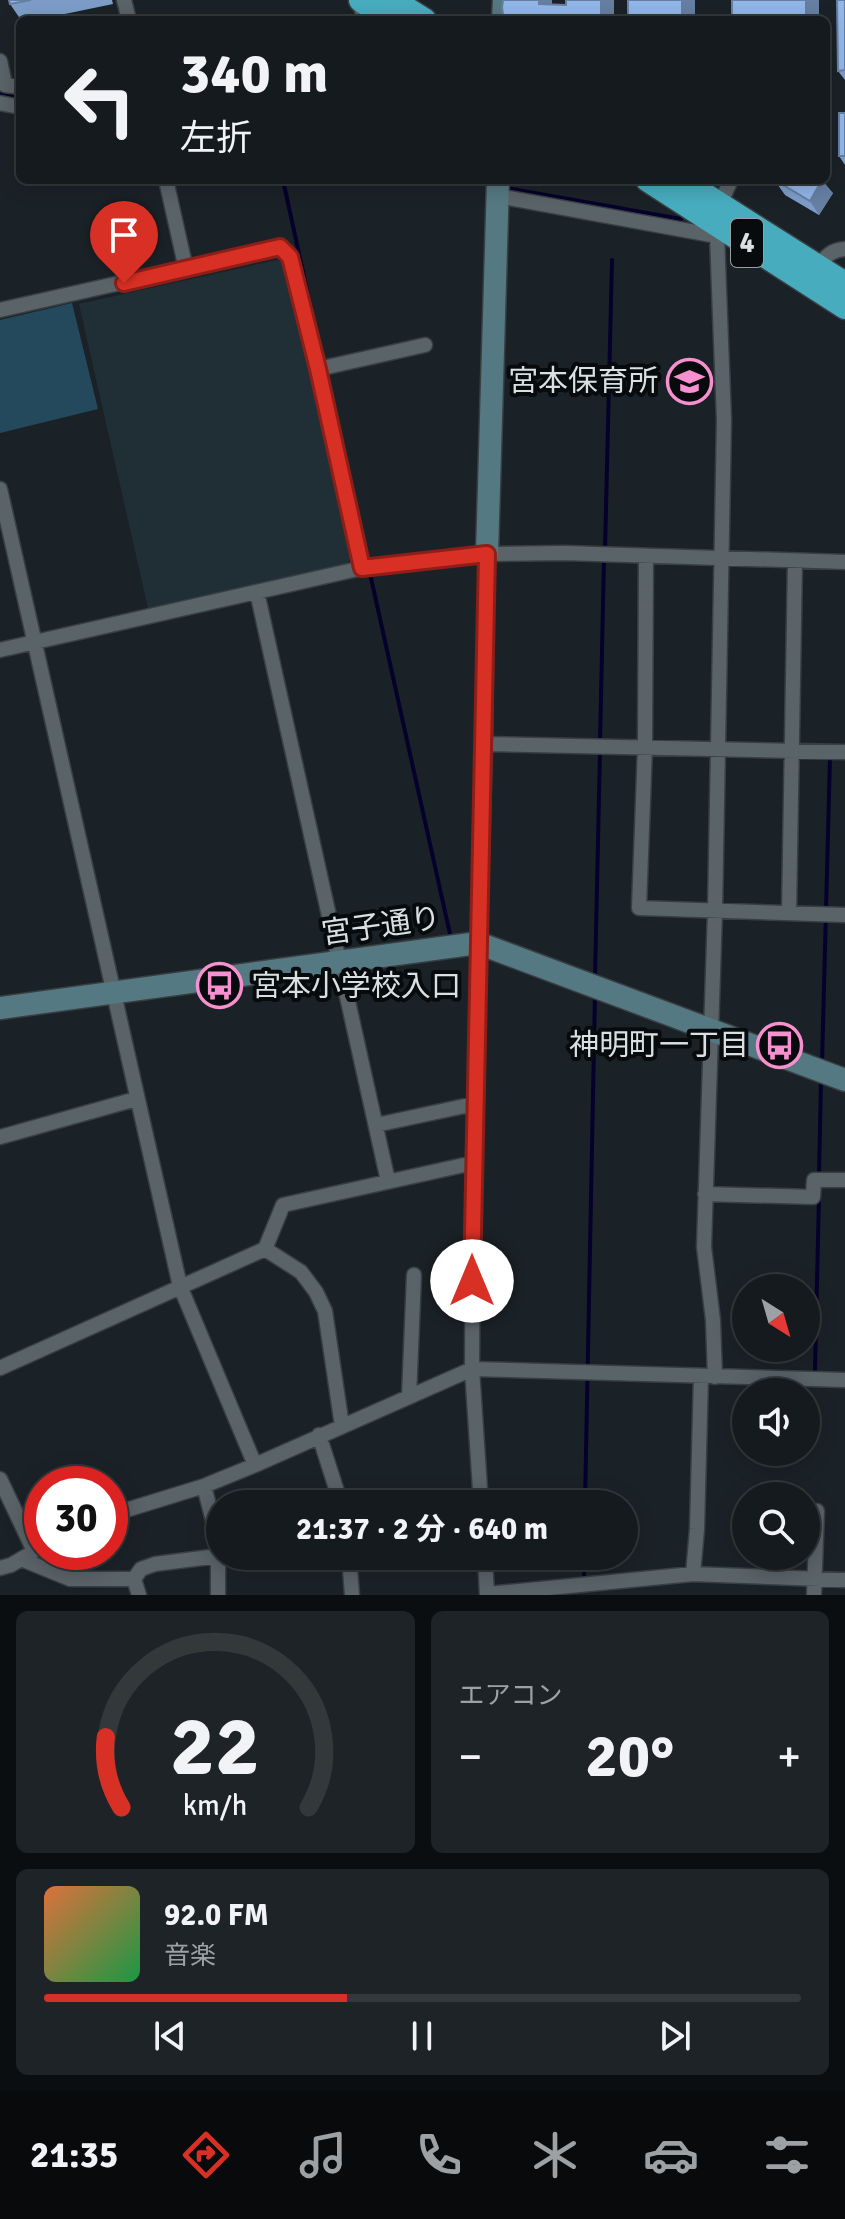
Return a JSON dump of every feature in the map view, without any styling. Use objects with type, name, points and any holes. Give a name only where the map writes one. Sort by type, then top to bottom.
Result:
[{"type":"highway","points":[[360,0],[386,16]]},
{"type":"highway","points":[[392,0],[418,16]]},
{"type":"highway","name":"4","points":[[655,184],[720,222],[845,307]]},
{"type":"highway","name":"4","points":[[685,184],[720,222],[818,267],[845,284]]},
{"type":"street","points":[[0,61],[8,85]]},
{"type":"street","points":[[167,184],[186,269]]},
{"type":"street","points":[[693,1574],[713,1320],[704,1247],[715,911],[724,374],[720,222],[730,184]]},
{"type":"street","points":[[480,1490],[472,1369],[473,1163],[498,188],[720,222]]},
{"type":"street","points":[[0,310],[280,247],[290,257],[362,568]]},
{"type":"street","points":[[818,267],[826,256],[835,250],[845,249]]},
{"type":"street","points":[[318,369],[425,345]]},
{"type":"street","points":[[0,489],[180,1286],[255,1465]]},
{"type":"street","points":[[0,650],[362,568],[487,554],[565,553],[845,562]]},
{"type":"street","points":[[646,556],[645,747],[639,908],[845,915]]},
{"type":"street","points":[[789,913],[795,561]]},
{"type":"street","points":[[257,592],[342,962],[388,1181]]},
{"type":"street","points":[[485,744],[845,752]]},
{"type":"street","name":"宮子通り","points":[[0,1008],[478,943],[845,1080]]},
{"type":"street","points":[[0,1137],[136,1099]]},
{"type":"street","points":[[376,1125],[474,1104]]},
{"type":"street","points":[[0,1368],[265,1249],[283,1205],[473,1163]]},
{"type":"street","points":[[705,1194],[813,1197],[814,1180],[845,1180]]},
{"type":"street","points":[[265,1249],[301,1272],[325,1311],[342,1426]]},
{"type":"street","points":[[409,1397],[414,1275]]},
{"type":"street","points":[[128,1509],[204,1486],[472,1369],[845,1380]]},
{"type":"street","points":[[319,1435],[337,1490]]},
{"type":"street","points":[[0,1479],[24,1523]]},
{"type":"street","points":[[204,1486],[206,1494]]},
{"type":"street","points":[[0,1568],[24,1557]]},
{"type":"street","points":[[134,1579],[141,1569],[155,1564],[206,1558]]},
{"type":"street","points":[[21,1559],[70,1579],[134,1579]]},
{"type":"street","points":[[218,1570],[218,1595]]},
{"type":"street","points":[[350,1570],[352,1595]]},
{"type":"street","points":[[486,1570],[487,1594],[693,1574],[845,1580]]},
{"type":"street","points":[[814,1595],[815,1570]]},
{"type":"street","points":[[134,1579],[139,1595]]},
{"type":"shaded area","points":[[277,260],[285,264],[352,559],[345,564],[148,608],[79,304]]},
{"type":"shaded area","points":[[72,303],[98,409],[0,433],[0,320]]},
{"type":"building","points":[[9,0],[31,0],[10,4]]},
{"type":"building","points":[[503,0],[539,0],[539,4],[566,5],[566,0],[601,0],[601,16],[503,16]]},
{"type":"building","points":[[628,0],[682,0],[682,16],[628,16]]},
{"type":"building","points":[[732,0],[806,0],[806,16],[732,16]]},
{"type":"building","points":[[837,0],[845,0],[845,70],[838,71]]},
{"type":"building","points":[[839,113],[845,113],[845,156],[839,156]]},
{"type":"building","points":[[782,184],[820,184],[810,201]]},
{"type":"waterway","points":[[0,93],[16,96]]},
{"type":"waterway","points":[[284,184],[320,350]]},
{"type":"waterway","points":[[507,188],[681,219]]},
{"type":"waterway","points":[[605,550],[612,260]]},
{"type":"waterway","points":[[600,742],[604,559]]},
{"type":"waterway","points":[[369,569],[450,934]]},
{"type":"waterway","points":[[595,978],[600,751]]},
{"type":"waterway","points":[[822,1063],[830,758]]},
{"type":"waterway","points":[[585,1490],[595,994]]},
{"type":"waterway","points":[[819,1175],[821,1080]]},
{"type":"waterway","points":[[815,1370],[819,1196]]},
{"type":"waterway","points":[[584,1570],[584,1575]]},
{"type":"place","name":"宮本保育所","points":[[689,381]]},
{"type":"place","name":"宮本小学校入口","points":[[220,986]]},
{"type":"place","name":"神明町一丁目","points":[[780,1045]]},
{"type":"route","points":[[124,283],[280,247],[290,257],[362,568],[487,554],[472,1281]]}]
